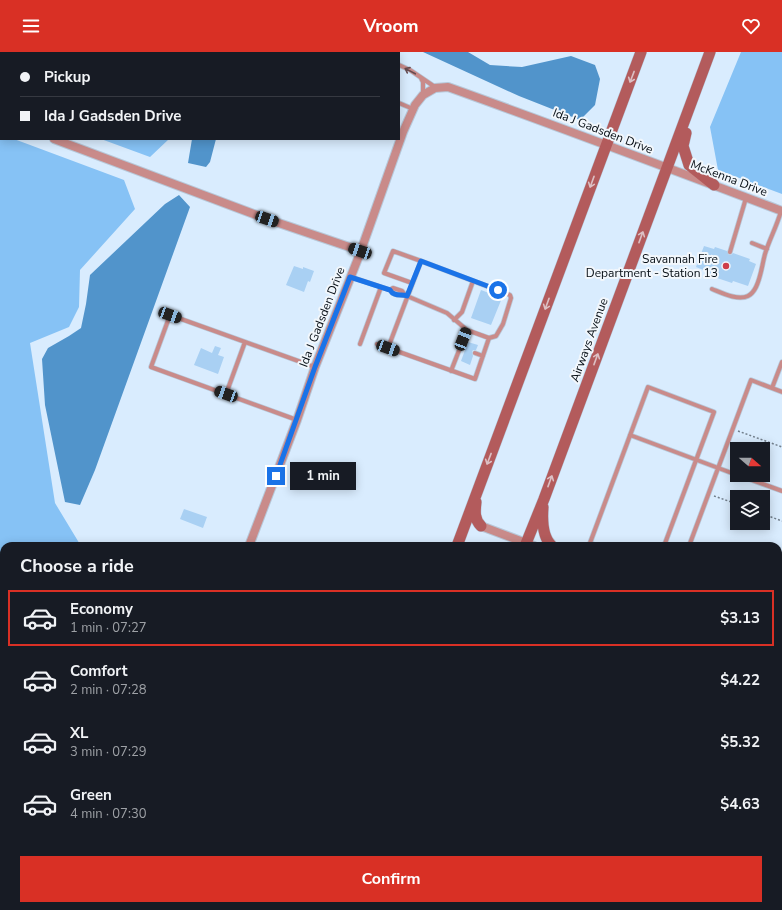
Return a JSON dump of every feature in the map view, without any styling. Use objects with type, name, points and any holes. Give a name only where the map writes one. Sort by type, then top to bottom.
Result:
[{"type":"main road","points":[[458,542],[642,52]]},
{"type":"main road","name":"Airways Avenue","points":[[529,542],[710,52]]},
{"type":"main road","points":[[698,84],[683,146],[688,165],[714,185]]},
{"type":"main road","points":[[465,542],[468,533],[474,527],[481,526],[475,515],[476,493]]},
{"type":"main road","points":[[544,499],[542,521],[548,542]]},
{"type":"street","name":"Ida J Gadsden Drive","points":[[251,542],[403,132],[413,109],[423,95],[435,88],[448,87],[577,133],[606,146],[667,167]]},
{"type":"street","points":[[57,140],[267,219],[360,251]]},
{"type":"street","name":"McKenna Drive","points":[[667,167],[782,211]]},
{"type":"street","points":[[481,526],[521,542]]},
{"type":"lane","points":[[400,65],[410,70],[435,88]]},
{"type":"lane","points":[[421,78],[423,82],[423,95]]},
{"type":"lane","points":[[400,104],[413,109]]},
{"type":"lane","points":[[730,252],[746,197]]},
{"type":"lane","points":[[712,289],[734,297],[742,298],[753,292],[756,287],[767,249],[777,227],[782,211]]},
{"type":"lane","points":[[752,243],[767,249]]},
{"type":"lane","points":[[350,277],[390,290],[394,288],[402,291],[406,296],[447,313],[467,330],[489,338],[496,336],[503,324],[511,298],[510,295],[393,251],[384,273],[412,283]]},
{"type":"lane","points":[[388,348],[406,296],[421,261]]},
{"type":"lane","points":[[454,320],[462,312],[474,281]]},
{"type":"lane","points":[[360,344],[381,287]]},
{"type":"lane","points":[[297,420],[151,367],[170,315],[315,367]]},
{"type":"lane","points":[[451,371],[467,330]]},
{"type":"lane","points":[[377,344],[475,379],[489,338]]},
{"type":"lane","points":[[226,394],[245,342]]},
{"type":"lane","points":[[460,348],[465,350]]},
{"type":"lane","points":[[475,353],[483,356]]},
{"type":"lane","points":[[772,388],[782,362]]},
{"type":"lane","points":[[690,542],[751,380],[782,392]]},
{"type":"lane","points":[[590,542],[648,387],[714,412],[665,542]]},
{"type":"lane","points":[[630,435],[730,472]]},
{"type":"lane","points":[[757,482],[782,491]]},
{"type":"path","points":[[732,429],[782,447]]},
{"type":"path","points":[[708,494],[730,502]]},
{"type":"path","points":[[770,517],[782,521]]},
{"type":"shaded area","points":[[423,52],[468,52],[490,65],[522,67],[571,56],[595,65],[600,79],[595,105],[580,120],[519,96]]},
{"type":"shaded area","points":[[741,52],[782,52],[782,194],[718,170],[710,127]]},
{"type":"shaded area","points":[[0,140],[17,140],[124,180],[135,209],[80,270],[79,307],[69,327],[30,343],[55,503],[79,542],[0,542]]},
{"type":"shaded area","points":[[104,140],[168,140],[150,157]]},
{"type":"shaded area","points":[[192,140],[216,140],[210,162],[206,167],[188,163]]},
{"type":"shaded area","points":[[179,195],[190,207],[95,470],[80,505],[65,502],[45,405],[42,359],[48,348],[81,328],[90,275],[165,204]]},
{"type":"building","name":"Savannah Fire Department - Station 13","points":[[704,246],[714,249],[715,247],[727,251],[729,255],[733,253],[750,259],[749,261],[756,264],[748,286],[733,281],[732,283],[705,274],[706,271],[696,267]]},
{"type":"building","points":[[294,266],[303,269],[303,267],[314,271],[304,292],[286,285]]},
{"type":"building","points":[[481,290],[502,298],[491,325],[471,318]]},
{"type":"building","points":[[468,342],[478,345],[476,350],[473,350],[472,352],[473,356],[470,365],[461,361]]},
{"type":"building","points":[[215,346],[221,348],[218,355],[224,357],[218,374],[194,365],[201,348],[212,353]]},
{"type":"building","points":[[184,509],[207,517],[203,528],[180,519]]},
{"type":"place","name":"Savannah Fire Department - Station 13","points":[[726,266]]},
{"type":"route","points":[[276,476],[315,367],[350,277],[390,290],[392,293],[400,296],[407,296],[421,261],[498,290]]}]
